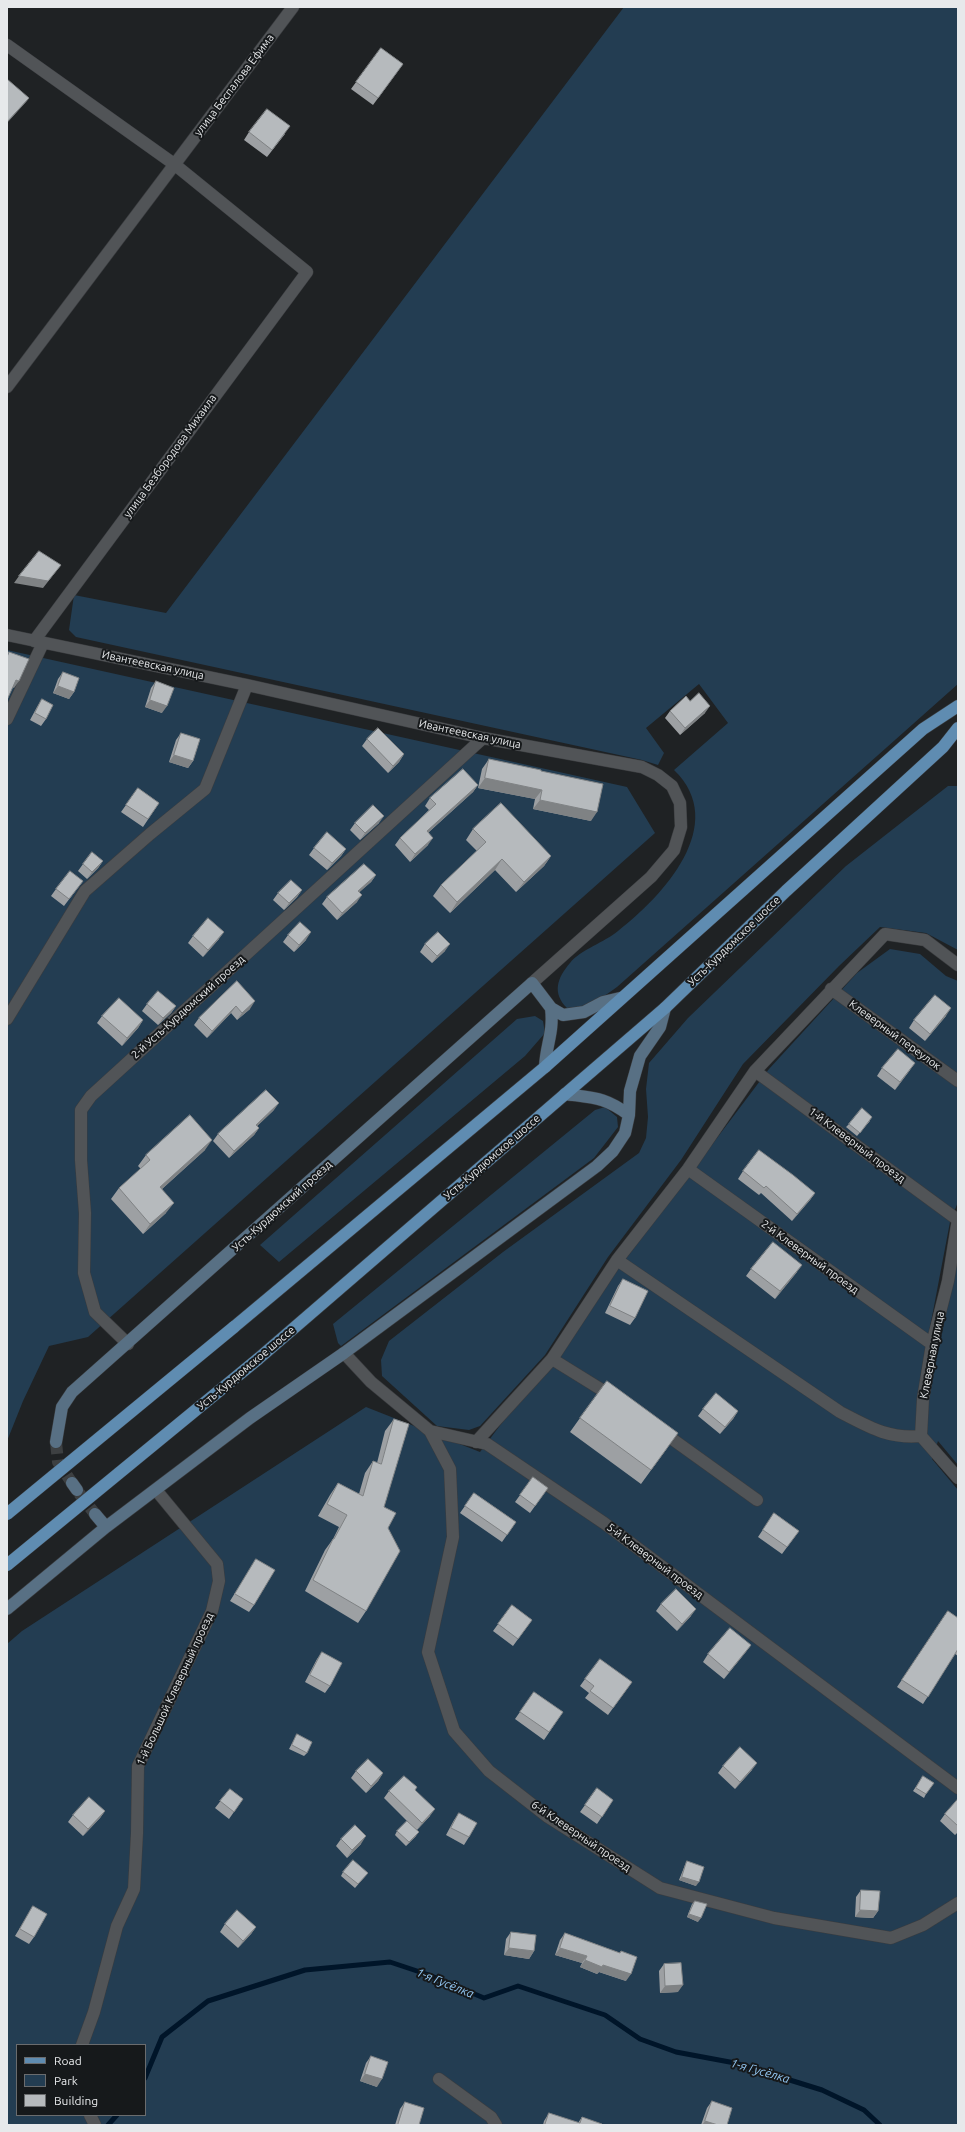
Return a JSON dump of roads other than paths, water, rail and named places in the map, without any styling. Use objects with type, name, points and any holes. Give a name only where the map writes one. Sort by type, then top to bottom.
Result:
[{"type":"main road","points":[[7,1514],[234,1327],[545,1067],[620,998],[923,728],[958,706]]},
{"type":"main road","name":"Усть-Курдюмское шоссе","points":[[7,1564],[258,1359],[665,1008],[786,891],[943,746],[958,728]]},
{"type":"street","name":"улица Беспалова Ефима","points":[[7,387],[293,7]]},
{"type":"street","points":[[7,45],[174,164]]},
{"type":"street","name":"улица Безбородова Михаила","points":[[7,719],[39,642],[306,272],[174,164]]},
{"type":"street","name":"Ивантеевская улица","points":[[7,635],[247,685],[483,738],[642,767],[658,775],[672,786],[680,803],[681,827],[674,850],[651,877],[532,983]]},
{"type":"street","points":[[7,1019],[85,891],[150,834],[205,789],[247,685]]},
{"type":"street","name":"2-й Усть-Курдюмский проезд","points":[[128,1344],[95,1312],[84,1273],[85,1213],[81,1160],[81,1110],[96,1090],[483,738]]},
{"type":"street","points":[[476,1442],[552,1359],[617,1260],[688,1169],[755,1071],[831,989],[885,934],[925,940],[958,965]]},
{"type":"street","points":[[532,983],[551,1008],[563,1015],[584,1012],[603,1002],[620,998]]},
{"type":"street","name":"Усть-Курдюмский проезд","points":[[56,1442],[62,1407],[72,1392],[128,1344],[532,983]]},
{"type":"street","name":"Клеверный переулок","points":[[831,989],[958,1080]]},
{"type":"street","points":[[545,1067],[546,1051],[553,1026],[551,1008]]},
{"type":"street","points":[[7,1608],[106,1527],[250,1418],[344,1353],[597,1166],[613,1151],[625,1133],[629,1115],[630,1091],[640,1056],[660,1027],[665,1008]]},
{"type":"street","name":"1-й Клеверный проезд","points":[[755,1071],[958,1219]]},
{"type":"street","points":[[565,1094],[596,1098],[612,1103],[629,1115]]},
{"type":"street","name":"2-й Клеверный проезд","points":[[688,1169],[932,1344]]},
{"type":"street","name":"Клеверная улица","points":[[921,1436],[923,1399],[932,1344],[948,1281],[958,1219]]},
{"type":"street","points":[[617,1260],[840,1412],[880,1433],[905,1437],[921,1436],[958,1478]]},
{"type":"street","name":"5-й Клеверный проезд","points":[[344,1353],[371,1382],[430,1431],[487,1444],[604,1523],[958,1788]]},
{"type":"street","points":[[552,1359],[601,1388],[627,1407]]},
{"type":"street","points":[[653,1425],[757,1500]]},
{"type":"street","name":"6-й Клеверный проезд","points":[[430,1431],[450,1469],[453,1537],[428,1652],[454,1730],[489,1771],[548,1817],[660,1888],[774,1918],[891,1938],[923,1925],[958,1904]]},
{"type":"street","name":"1-й Большой Клеверный проезд","points":[[82,2044],[94,2012],[117,1926],[134,1889],[138,1833],[138,1766],[212,1611],[219,1581],[216,1564],[156,1490]]},
{"type":"street","points":[[95,1514],[106,1527]]},
{"type":"street","points":[[439,2079],[491,2117],[496,2125]]},
{"type":"street","points":[[90,2116],[95,2125]]},
{"type":"waterway","name":"1-я Гусёлка","points":[[146,2076],[162,2037],[208,2001],[305,1970],[390,1962],[429,1975],[484,1998],[518,1986],[605,2015],[640,2039],[676,2052],[735,2063],[822,2090],[864,2110],[880,2125]]},
{"type":"waterway","name":"1-я Гусёлка","points":[[108,2125],[116,2116]]},
{"type":"tunnel","points":[[56,1442],[58,1462],[72,1483]]},
{"type":"tunnel","points":[[79,1493],[95,1514]]}]
